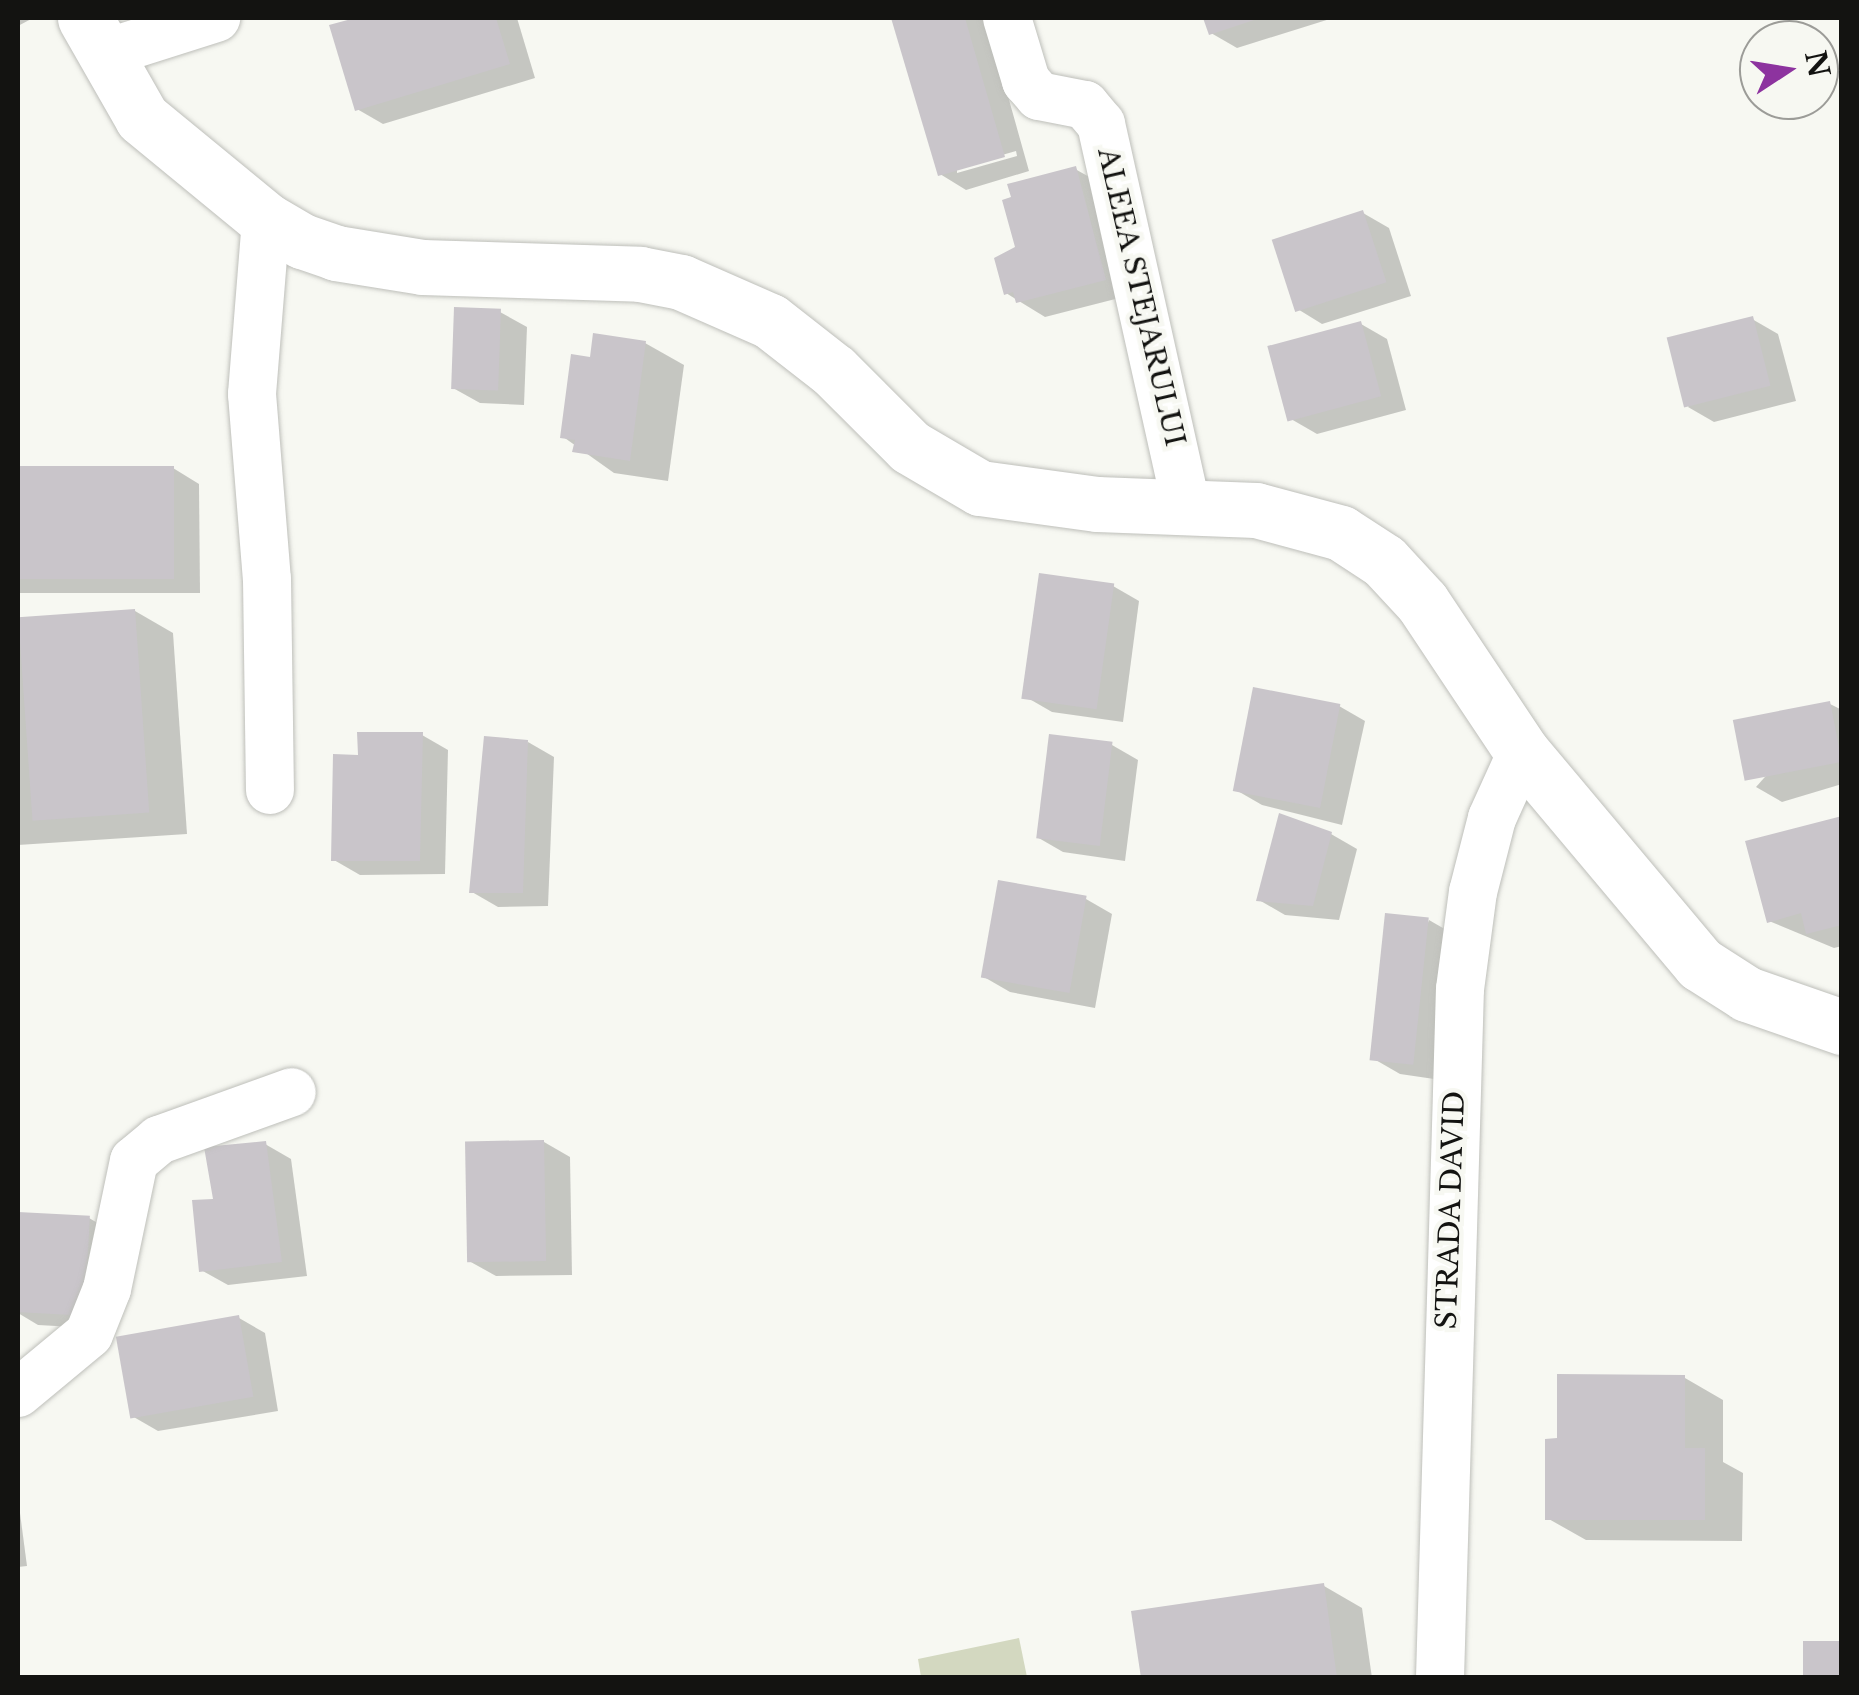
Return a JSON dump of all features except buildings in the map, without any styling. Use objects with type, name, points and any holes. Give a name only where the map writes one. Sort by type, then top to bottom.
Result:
[{"type":"street","points":[[216,18],[94,36],[142,118],[266,220],[336,254],[422,267],[640,274],[682,282],[770,322],[834,370],[910,447],[980,488],[1097,504],[1299,519],[1341,533],[1384,561],[1422,602],[1522,752],[1700,964],[1747,994],[1842,1027]]},
{"type":"street","name":"ALEEA STEJARULUI","points":[[1007,18],[1026,80],[1039,96],[1085,105],[1101,124],[1187,508]]},
{"type":"street","points":[[266,220],[252,394],[267,578],[270,790]]},
{"type":"street","name":"STRADA DAVID","points":[[1440,1678],[1460,988],[1487,836],[1522,752]]},
{"type":"street","points":[[18,1393],[88,1334],[107,1289],[134,1161],[160,1140],[292,1092]]},
{"type":"green space","points":[[1019,1638],[1027,1677],[921,1677],[918,1659]]}]
